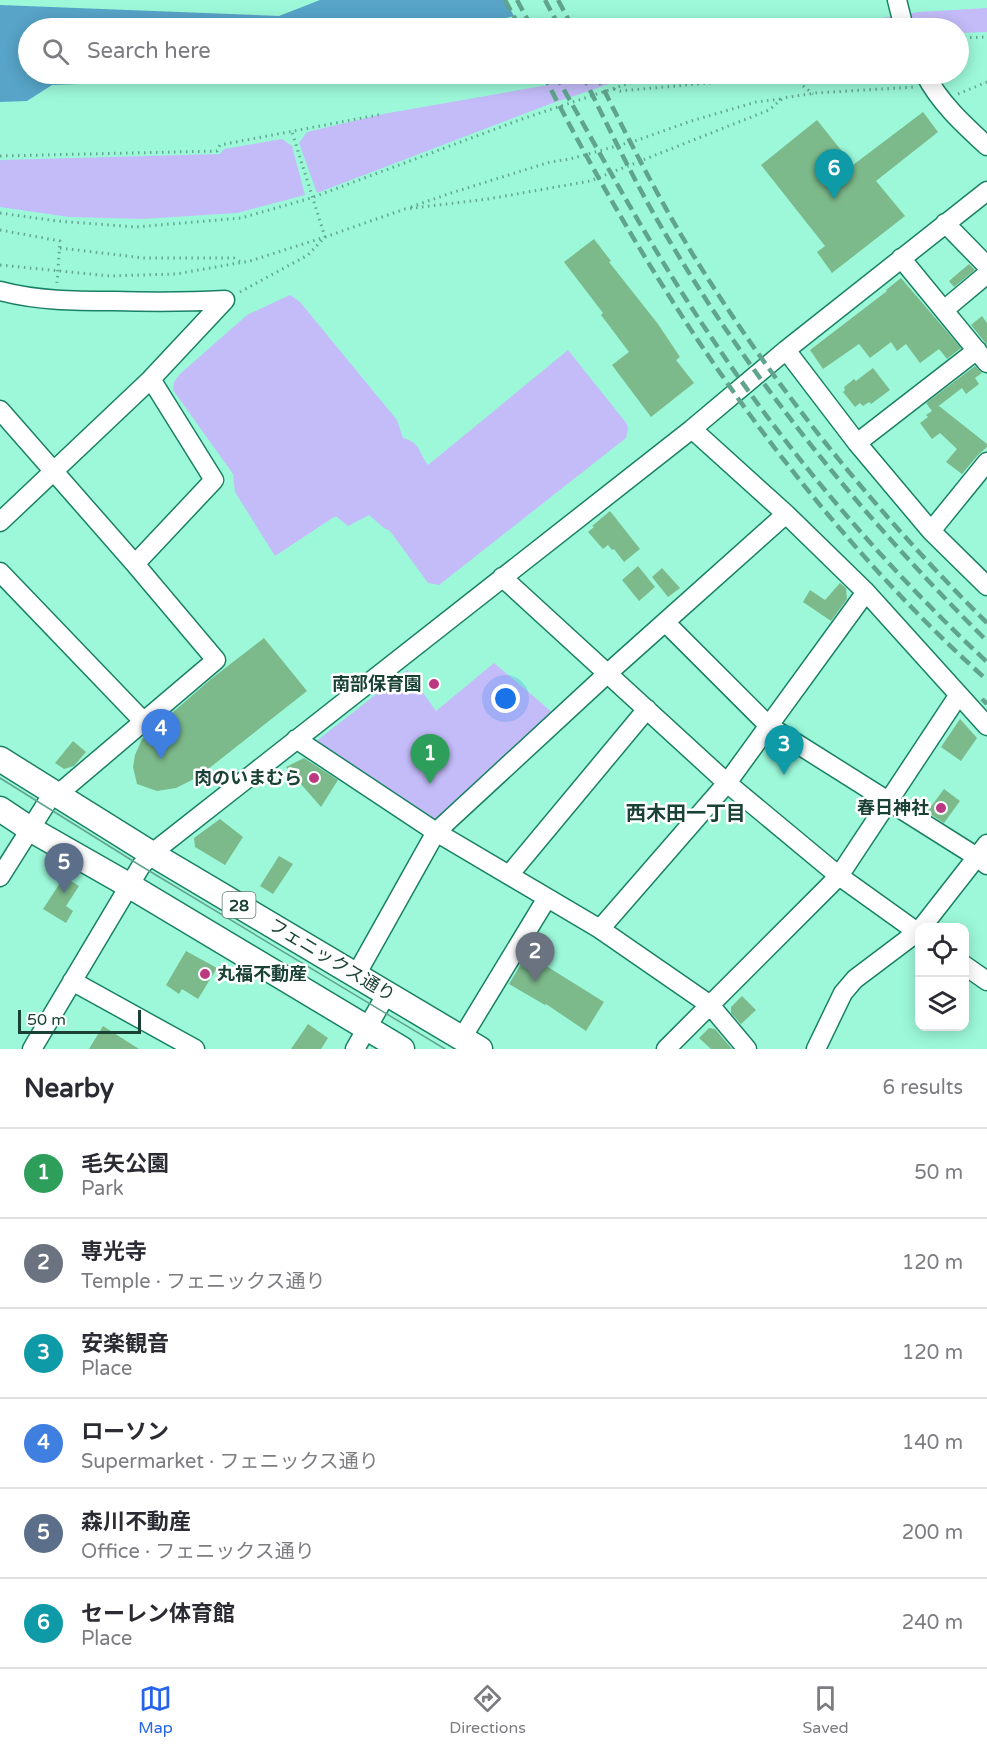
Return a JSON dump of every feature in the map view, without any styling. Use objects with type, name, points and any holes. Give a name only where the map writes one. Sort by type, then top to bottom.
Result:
[{"type":"main road","name":"フェニックス通り","points":[[0,759],[152,854],[471,1043]]},
{"type":"main road","name":"28","points":[[0,809],[129,886],[362,1039],[402,1049]]},
{"type":"street","points":[[897,0],[902,18]]},
{"type":"street","points":[[932,84],[987,146]]},
{"type":"street","points":[[32,1049],[129,886],[152,854],[177,832],[692,429],[786,350],[987,191]]},
{"type":"street","points":[[945,223],[987,266]]},
{"type":"street","points":[[857,442],[982,356],[901,258]]},
{"type":"street","points":[[944,310],[987,274]]},
{"type":"street","points":[[0,291],[15,295],[56,299],[182,302],[225,300]]},
{"type":"street","points":[[0,522],[151,379],[225,300]]},
{"type":"street","points":[[786,350],[857,442],[931,531],[987,586]]},
{"type":"street","points":[[135,564],[214,480],[151,379]]},
{"type":"street","points":[[0,410],[216,660],[55,794],[0,877]]},
{"type":"street","points":[[692,429],[786,514],[866,592],[987,726]]},
{"type":"street","points":[[931,531],[987,462]]},
{"type":"street","points":[[356,975],[436,832],[608,672],[786,514]]},
{"type":"street","points":[[0,572],[144,722]]},
{"type":"street","points":[[502,578],[608,672],[727,783],[839,876],[915,928]]},
{"type":"street","points":[[600,929],[727,783],[866,592]]},
{"type":"street","points":[[665,622],[769,726],[888,801],[984,855],[927,923]]},
{"type":"street","points":[[666,1049],[839,876],[958,696]]},
{"type":"street","points":[[509,875],[647,709]]},
{"type":"street","points":[[296,739],[436,832],[600,929],[710,1005],[747,1049]]},
{"type":"street","points":[[471,1043],[547,898]]},
{"type":"street","points":[[816,1049],[843,993],[855,979],[915,935]]},
{"type":"street","points":[[969,968],[987,981]]},
{"type":"street","points":[[72,981],[195,1049]]},
{"type":"street","points":[[362,1039],[387,993]]},
{"type":"path","points":[[969,38],[987,37]]},
{"type":"path","points":[[969,83],[987,82]]},
{"type":"path","points":[[0,213],[57,221],[136,227],[241,218],[311,198],[522,119],[625,84]]},
{"type":"path","points":[[612,88],[620,91],[698,84]]},
{"type":"path","points":[[801,84],[813,94]]},
{"type":"path","points":[[0,265],[110,276],[176,274],[241,262],[325,237],[448,194],[550,162],[570,159],[638,140],[691,121],[756,102],[813,94],[932,84]]},
{"type":"path","points":[[405,209],[488,199],[590,181],[769,110],[783,98]]},
{"type":"path","points":[[0,156],[217,151],[220,145],[383,114]]},
{"type":"path","points":[[292,132],[325,237]]},
{"type":"path","points":[[0,230],[60,241],[56,299]]},
{"type":"path","points":[[225,300],[308,255],[325,237]]},
{"type":"path","points":[[60,248],[144,258],[234,258],[241,262]]},
{"type":"shaded area","points":[[987,8],[987,32],[969,33],[969,18],[881,18],[919,12]]},
{"type":"shaded area","points":[[609,84],[550,104],[317,193],[299,143],[307,132],[383,114],[542,86]]},
{"type":"shaded area","points":[[282,139],[292,146],[305,195],[237,213],[142,219],[69,217],[0,207],[1,160],[220,154],[224,149]]},
{"type":"shaded area","points":[[290,295],[300,302],[397,420],[403,438],[416,445],[428,465],[568,350],[627,424],[626,438],[439,585],[428,583],[390,531],[369,515],[348,526],[334,517],[275,556],[235,492],[233,474],[173,390],[174,382],[180,374],[247,315]]},
{"type":"shaded area","points":[[494,663],[559,718],[438,824],[314,743],[407,670],[436,711]]},
{"type":"water","points":[[320,0],[505,0],[514,16],[506,18],[18,18],[18,84],[80,84],[52,85],[27,101],[0,102],[0,5],[279,16]]},
{"type":"building","points":[[923,112],[938,132],[876,181],[905,216],[832,273],[817,252],[825,246],[761,165],[817,120],[853,165]]},
{"type":"building","points":[[594,239],[611,261],[609,262],[658,324],[680,357],[676,360],[694,383],[651,417],[612,365],[629,352],[564,262]]},
{"type":"building","points":[[969,264],[975,270],[954,287],[949,281]]},
{"type":"building","points":[[901,278],[961,348],[947,359],[939,349],[920,363],[906,344],[897,351],[891,342],[870,358],[859,344],[823,369],[810,350]]},
{"type":"building","points":[[982,316],[987,323],[987,345],[971,325]]},
{"type":"building","points":[[975,366],[982,373],[975,378],[979,384],[966,394],[962,388],[936,408],[939,406],[987,444],[987,447],[962,474],[946,462],[957,449],[940,433],[932,439],[920,423],[932,411],[926,403]]},
{"type":"building","points":[[873,368],[890,390],[871,404],[869,402],[863,406],[860,403],[855,407],[843,392],[844,387]]},
{"type":"building","points":[[610,511],[640,549],[624,562],[614,549],[612,550],[608,545],[603,549],[588,532]]},
{"type":"building","points":[[638,566],[655,587],[639,601],[622,580]]},
{"type":"building","points":[[662,568],[680,588],[668,597],[652,577]]},
{"type":"building","points":[[840,583],[846,588],[847,599],[831,621],[803,602],[810,590],[825,600]]},
{"type":"building","points":[[264,638],[307,691],[198,777],[176,788],[157,791],[137,784],[133,767],[142,739],[211,679]]},
{"type":"building","points":[[960,719],[977,738],[961,761],[941,747]]},
{"type":"building","points":[[73,741],[86,752],[74,766],[64,769],[55,763]]},
{"type":"building","points":[[304,758],[338,780],[321,807],[286,767]]},
{"type":"building","points":[[944,789],[960,801],[944,823],[927,812]]},
{"type":"building","points":[[220,819],[243,837],[225,865],[195,847],[194,838]]},
{"type":"building","points":[[279,856],[293,864],[273,894],[260,886]]},
{"type":"building","points":[[64,877],[79,886],[66,906],[73,911],[66,923],[43,909]]},
{"type":"building","points":[[186,951],[217,968],[198,999],[182,989],[179,994],[166,985]]},
{"type":"building","points":[[527,954],[604,1002],[586,1031],[546,1004],[509,984]]},
{"type":"building","points":[[742,996],[756,1010],[741,1024],[731,1013],[731,1007]]},
{"type":"building","points":[[308,1024],[328,1038],[321,1049],[291,1049]]},
{"type":"building","points":[[103,1026],[139,1049],[89,1049]]},
{"type":"building","points":[[709,1028],[715,1029],[732,1049],[711,1049],[699,1038]]},
{"type":"tram line","points":[[0,778],[141,866],[445,1049]]},
{"type":"railway","points":[[505,0],[515,18]]},
{"type":"railway","points":[[517,0],[527,18]]},
{"type":"railway","points":[[545,0],[555,18]]},
{"type":"railway","points":[[558,0],[568,18]]},
{"type":"railway","points":[[548,84],[634,239],[684,319],[737,397],[794,473],[854,545],[919,615],[987,680]]},
{"type":"railway","points":[[561,84],[667,268],[707,331],[770,420],[837,505],[873,546],[987,662]]},
{"type":"railway","points":[[587,84],[655,215],[700,290],[774,397],[813,448],[897,547],[987,641]]},
{"type":"railway","points":[[601,84],[681,235],[760,356],[794,403],[867,494],[987,623]]},
{"type":"railway","points":[[982,699],[987,704]]},
{"type":"place","name":"セーレン体育館","points":[[834,199]]},
{"type":"place","name":"南部保育園","points":[[434,684]]},
{"type":"place","name":"ローソン","points":[[161,759]]},
{"type":"place","name":"安楽観音","points":[[784,775]]},
{"type":"place","name":"肉のいまむら","points":[[314,778]]},
{"type":"place","name":"毛矢公園","points":[[430,784]]},
{"type":"place","name":"春日神社","points":[[941,808]]},
{"type":"place","name":"森川不動産","points":[[64,893]]},
{"type":"place","name":"丸福不動産","points":[[205,974]]},
{"type":"place","name":"専光寺","points":[[535,982]]},
{"type":"district","name":"西木田一丁目","points":[[686,813]]}]
